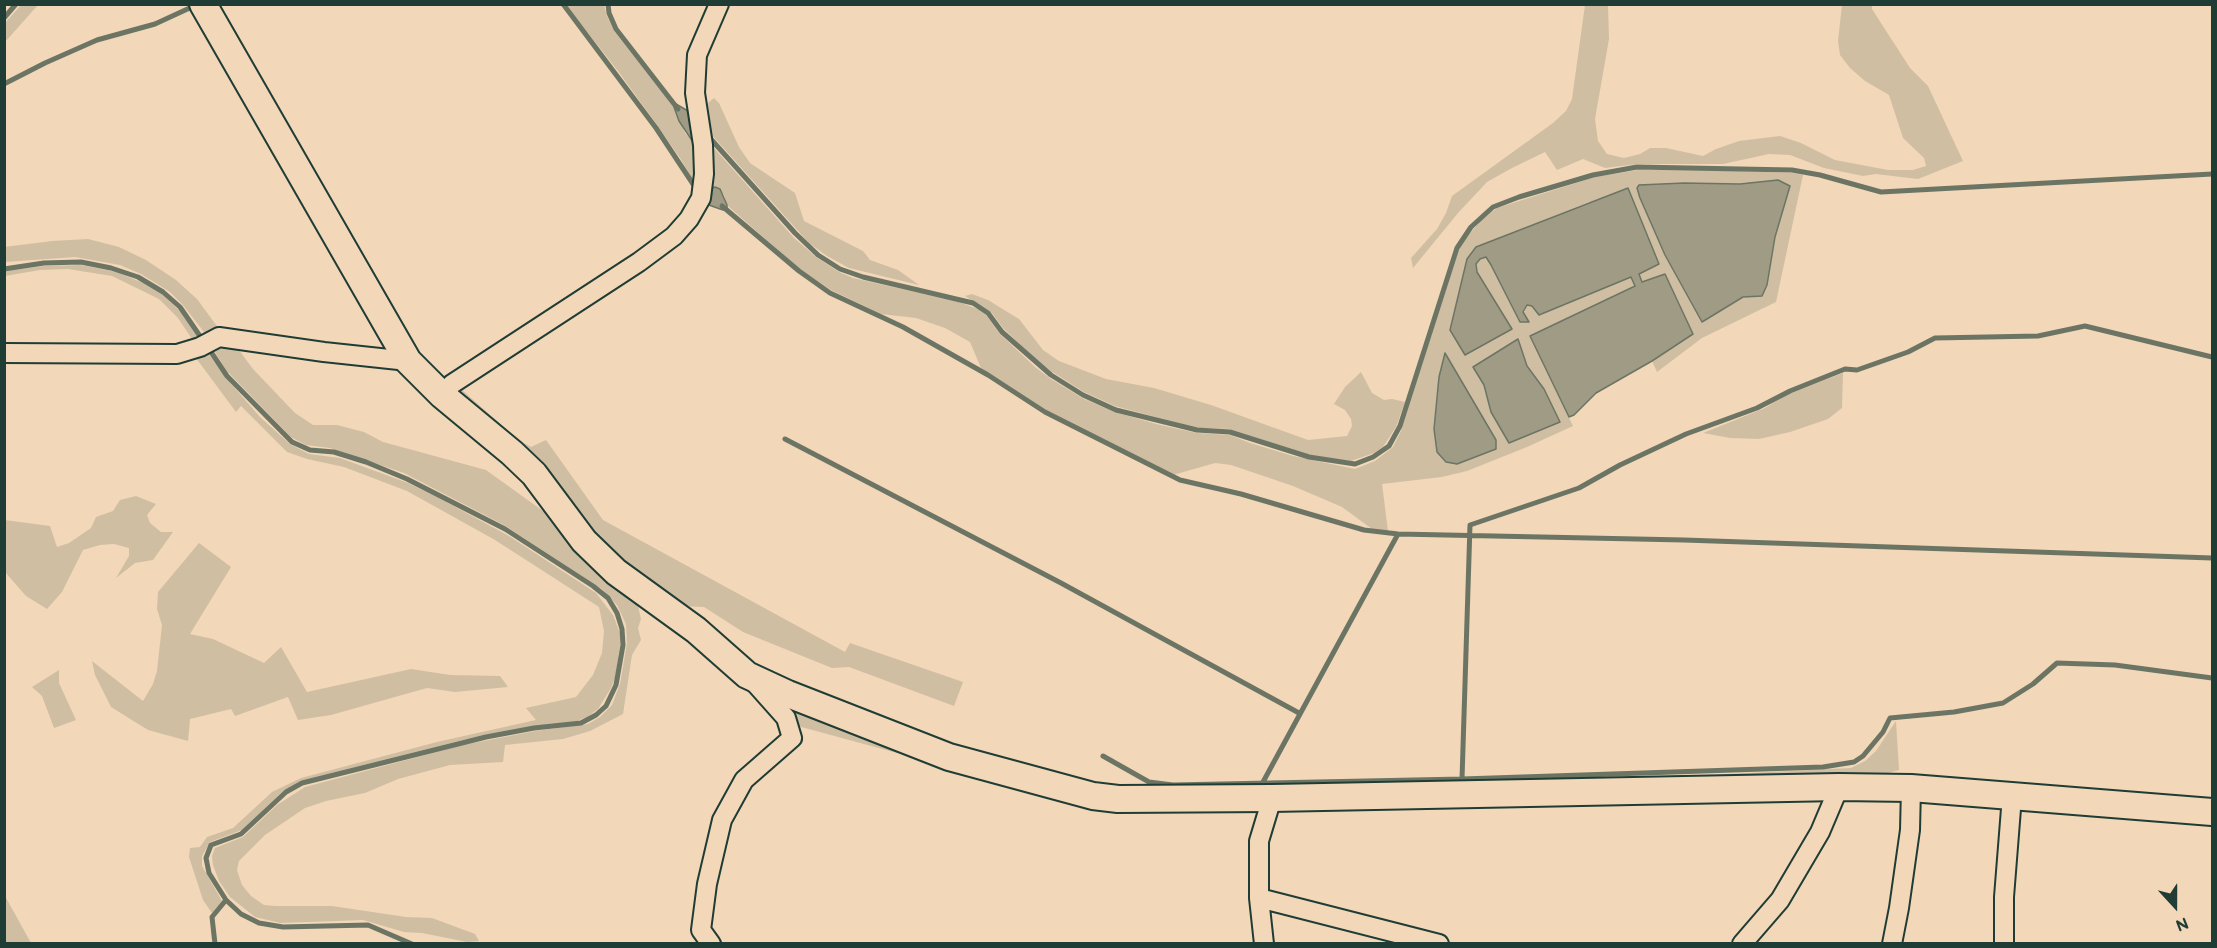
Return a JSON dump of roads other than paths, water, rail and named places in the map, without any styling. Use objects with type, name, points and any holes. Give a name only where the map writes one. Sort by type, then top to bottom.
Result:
[{"type":"street","points":[[203,4],[408,361],[442,395],[527,467],[584,541],[616,572],[696,630],[747,675],[786,718],[792,738],[744,780],[722,820],[707,884],[701,930],[711,944]]},
{"type":"street","points":[[442,395],[452,384],[639,262],[674,236],[689,219],[701,198],[704,174],[703,145],[695,93],[697,55],[719,4]]},
{"type":"street","points":[[4,353],[177,354],[200,347],[219,337],[408,361]]},
{"type":"street","points":[[747,675],[788,694],[949,758],[1093,796],[1118,799],[1839,787],[1911,788],[2212,812]]},
{"type":"street","points":[[1742,944],[1780,900],[1820,832],[1839,787]]},
{"type":"street","points":[[1892,944],[1910,830],[1911,788]]},
{"type":"street","points":[[2004,944],[2004,897],[2012,796]]},
{"type":"street","points":[[1264,944],[1259,898],[1259,841],[1272,798]]},
{"type":"street","points":[[1259,898],[1439,944]]},
{"type":"waterway","points":[[4,18],[16,4]]},
{"type":"waterway","points":[[563,4],[656,128],[697,190]]},
{"type":"waterway","points":[[608,4],[616,29],[678,109]]},
{"type":"waterway","points":[[4,84],[97,40],[155,24],[194,6]]},
{"type":"waterway","points":[[709,137],[795,233],[818,255],[840,269],[863,277],[973,303],[988,313],[1002,332],[1051,375],[1083,395],[1116,410],[1197,430],[1230,432],[1309,457],[1355,464],[1373,457],[1389,446],[1400,426],[1457,248],[1471,227],[1493,207],[1519,197],[1593,175],[1637,167],[1792,170],[1820,175],[1881,192],[2212,174]]},
{"type":"waterway","points":[[722,206],[799,271],[830,293],[903,327],[988,375],[1045,412],[1180,480],[1241,494],[1364,530],[1398,534],[1684,540],[2212,558]]},
{"type":"waterway","points":[[4,269],[44,263],[81,262],[111,268],[138,277],[163,292],[180,307],[202,339]]},
{"type":"waterway","points":[[1462,779],[1470,525],[1579,488],[1620,465],[1686,434],[1757,408],[1790,391],[1845,369],[1857,370],[1908,352],[1935,338],[2038,336],[2085,326],[2212,357]]},
{"type":"waterway","points":[[209,349],[227,376],[292,442],[310,450],[334,452],[366,462],[407,479],[505,529],[593,586],[608,598],[617,613],[622,629],[623,645],[616,685],[606,706],[596,715],[581,723],[534,728],[486,737],[302,783],[286,792],[241,834],[211,845],[206,858],[209,873],[226,900],[241,914],[259,923],[283,927],[368,925],[412,944]]},
{"type":"waterway","points":[[785,439],[1061,583],[1299,713]]},
{"type":"waterway","points":[[1263,782],[1398,534]]},
{"type":"waterway","points":[[1103,756],[1149,782],[1173,785],[1462,779],[1823,767],[1854,762],[1863,756],[1883,732],[1890,718],[1954,712],[2003,703],[2033,684],[2057,663],[2115,665],[2212,678]]},
{"type":"waterway","points":[[215,944],[212,917],[226,900]]}]
